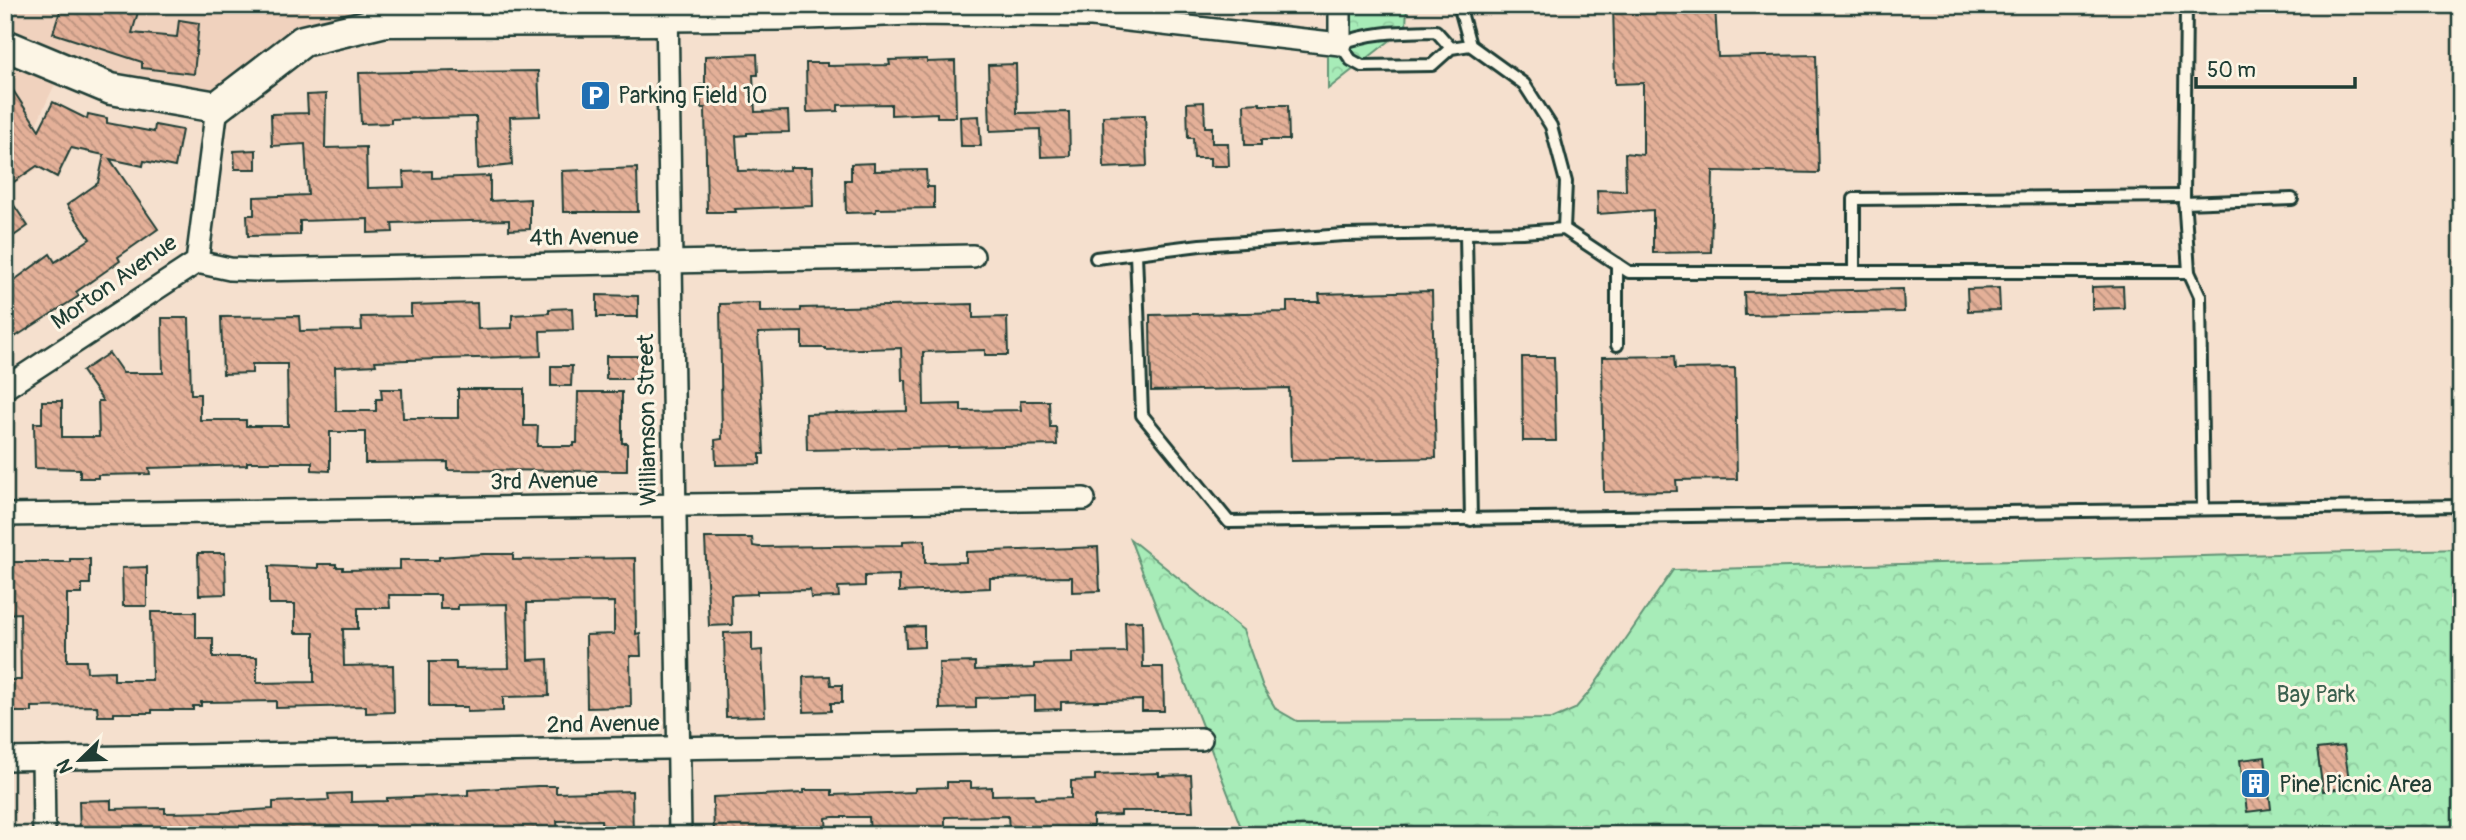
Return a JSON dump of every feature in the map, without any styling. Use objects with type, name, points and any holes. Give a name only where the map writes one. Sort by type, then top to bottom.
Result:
[{"type":"street","points":[[5,45],[111,89],[217,107],[303,41],[386,21],[667,12],[781,19],[911,10],[1092,11],[1332,43],[1340,5]]},
{"type":"street","name":"Williamson Street","points":[[667,12],[680,835]]},
{"type":"street","name":"Morton Avenue","points":[[5,388],[197,262],[217,107]]},
{"type":"street","name":"4th Avenue","points":[[197,262],[230,269],[256,270],[974,257]]},
{"type":"street","name":"3rd Avenue","points":[[5,515],[1084,499]]},
{"type":"street","name":"2nd Avenue","points":[[5,759],[1201,738]]},
{"type":"street","points":[[43,758],[44,835]]},
{"type":"lane","points":[[1459,5],[1470,45],[1524,84],[1551,126],[1566,181],[1564,229]]},
{"type":"lane","points":[[2186,5],[2184,199],[2189,272],[2200,296],[2203,508]]},
{"type":"lane","points":[[1332,43],[1389,32],[1436,31],[1451,48]]},
{"type":"lane","points":[[1332,43],[1362,66],[1432,65],[1451,48],[1470,45]]},
{"type":"lane","points":[[1854,272],[1854,199],[2292,199]]},
{"type":"lane","points":[[1096,258],[1200,244],[1344,235],[1564,229],[1629,272],[2189,272]]},
{"type":"lane","points":[[1466,233],[1471,520]]},
{"type":"lane","points":[[1136,253],[1142,415],[1229,522],[2461,506]]},
{"type":"lane","points":[[1617,264],[1617,345]]},
{"type":"shaded area","points":[[5,5],[347,5],[348,29],[236,95],[62,69],[26,146],[40,167],[5,190]]},
{"type":"green space","points":[[1328,5],[1407,5],[1406,28],[1328,89]]},
{"type":"green space","name":"Bay Park","points":[[1130,539],[1243,630],[1263,687],[1276,709],[1297,721],[1552,719],[1575,709],[1591,690],[1673,570],[2461,549],[2461,835],[1244,835]]},
{"type":"building","points":[[62,5],[105,5],[138,12],[132,33],[177,37],[179,20],[199,23],[194,74],[142,68],[142,62],[53,33]]},
{"type":"building","points":[[1613,5],[1715,5],[1718,57],[1816,55],[1819,173],[1713,171],[1711,252],[1653,253],[1653,210],[1598,214],[1597,190],[1626,191],[1625,153],[1643,155],[1643,83],[1615,84]]},
{"type":"building","points":[[757,54],[758,75],[753,75],[755,112],[788,111],[789,132],[747,133],[736,136],[738,171],[812,167],[813,206],[707,212],[705,108],[701,108],[700,85],[705,85],[705,56]]},
{"type":"building","points":[[927,59],[927,62],[955,61],[956,117],[937,117],[937,113],[891,115],[891,104],[838,105],[838,111],[807,112],[806,63],[827,63],[827,66],[890,65],[889,60]]},
{"type":"building","points":[[1016,64],[1017,113],[1069,112],[1070,156],[1041,157],[1040,129],[990,131],[988,65]]},
{"type":"building","points":[[538,71],[540,116],[510,117],[512,165],[478,169],[476,117],[391,119],[391,123],[361,124],[359,73]]},
{"type":"building","points":[[5,78],[39,130],[53,102],[87,119],[88,114],[107,118],[107,123],[154,132],[155,125],[182,130],[175,167],[144,161],[143,166],[110,159],[158,229],[118,257],[120,261],[76,292],[79,296],[15,337],[5,322],[5,287],[50,254],[55,262],[90,239],[67,205],[98,183],[104,155],[71,148],[57,177],[37,166],[5,188]]},
{"type":"building","points":[[326,94],[325,148],[366,147],[367,188],[404,187],[403,172],[432,171],[432,178],[490,176],[490,201],[530,199],[530,229],[509,230],[509,220],[392,223],[393,232],[368,233],[368,219],[300,221],[300,235],[248,236],[247,215],[254,215],[254,197],[308,195],[305,144],[272,146],[271,114],[308,113],[307,95]]},
{"type":"building","points":[[1204,102],[1205,127],[1212,127],[1212,143],[1228,143],[1229,166],[1210,166],[1210,158],[1194,158],[1193,138],[1188,138],[1187,103]]},
{"type":"building","points":[[1244,104],[1288,105],[1289,140],[1261,140],[1261,145],[1245,145]]},
{"type":"building","points":[[1145,115],[1147,166],[1104,168],[1103,116]]},
{"type":"building","points":[[979,116],[981,146],[961,146],[960,117]]},
{"type":"building","points":[[256,150],[256,169],[235,169],[234,151]]},
{"type":"building","points":[[874,163],[874,171],[926,170],[927,187],[934,187],[934,208],[876,209],[876,212],[846,213],[845,180],[851,180],[851,164]]},
{"type":"building","points":[[637,168],[638,212],[563,212],[562,171]]},
{"type":"building","points":[[5,192],[28,226],[5,242]]},
{"type":"building","points":[[2123,286],[2124,308],[2092,309],[2092,287]]},
{"type":"building","points":[[1999,288],[2000,310],[1968,311],[1967,289]]},
{"type":"building","points":[[1903,289],[1904,312],[1745,315],[1744,292]]},
{"type":"building","points":[[1432,291],[1436,458],[1291,461],[1289,388],[1151,391],[1150,315],[1287,312],[1287,302],[1320,302],[1319,294]]},
{"type":"building","points":[[597,295],[638,296],[638,317],[597,317]]},
{"type":"building","points":[[477,303],[478,329],[512,328],[512,315],[549,313],[549,309],[572,308],[573,330],[540,331],[541,356],[375,361],[376,365],[335,367],[336,411],[376,411],[376,399],[382,399],[381,389],[402,389],[403,418],[458,418],[458,389],[524,389],[524,426],[538,426],[537,446],[574,446],[574,443],[577,443],[578,392],[622,392],[622,443],[627,443],[627,471],[448,470],[448,462],[365,463],[365,432],[330,432],[330,471],[312,470],[312,462],[247,462],[247,465],[149,468],[150,474],[80,478],[80,469],[35,468],[34,423],[42,423],[42,401],[62,401],[62,437],[99,437],[98,401],[103,401],[82,371],[109,353],[123,373],[163,373],[162,318],[189,318],[191,394],[200,394],[200,420],[246,420],[246,426],[288,426],[287,364],[252,364],[252,373],[223,374],[221,317],[299,316],[300,331],[362,330],[361,317],[411,316],[411,305]]},
{"type":"building","points":[[760,303],[760,312],[801,311],[801,308],[973,304],[973,318],[1007,317],[1008,355],[985,355],[985,350],[923,352],[924,405],[961,404],[961,411],[1021,410],[1020,401],[1049,401],[1050,427],[1056,427],[1057,445],[807,450],[806,414],[907,411],[901,348],[802,348],[802,332],[758,333],[764,454],[760,454],[760,464],[716,465],[715,440],[722,439],[720,304]]},
{"type":"building","points":[[606,356],[642,356],[642,379],[606,379]]},
{"type":"building","points":[[1674,356],[1675,369],[1735,368],[1737,479],[1676,480],[1677,491],[1604,492],[1602,357]]},
{"type":"building","points":[[1522,357],[1554,357],[1556,441],[1523,441]]},
{"type":"building","points":[[551,366],[572,366],[571,386],[551,386]]},
{"type":"building","points":[[705,538],[752,538],[753,546],[759,547],[903,545],[903,541],[925,540],[925,563],[966,562],[966,552],[1098,547],[1100,591],[1072,592],[1072,577],[990,578],[990,588],[899,592],[899,575],[865,576],[865,586],[838,587],[839,597],[811,598],[810,590],[757,591],[757,594],[731,595],[732,625],[709,626]]},
{"type":"building","points":[[198,553],[225,553],[226,594],[199,595]]},
{"type":"building","points":[[513,554],[513,560],[635,558],[636,634],[640,633],[641,656],[630,656],[631,707],[587,708],[586,635],[614,634],[614,602],[527,603],[528,660],[548,659],[549,696],[503,697],[503,711],[467,712],[467,707],[429,707],[429,662],[456,662],[456,669],[509,668],[507,604],[458,605],[458,609],[440,609],[440,595],[389,595],[390,608],[358,608],[358,629],[343,629],[344,666],[393,665],[394,712],[366,713],[366,706],[276,708],[276,701],[201,702],[201,706],[193,706],[193,710],[152,710],[152,713],[114,713],[114,716],[98,716],[97,706],[32,707],[32,712],[8,712],[7,680],[21,680],[20,613],[5,614],[5,562],[70,562],[70,559],[90,559],[90,584],[82,584],[82,594],[67,594],[67,661],[86,661],[87,672],[114,671],[114,680],[152,680],[151,612],[196,612],[196,638],[213,638],[213,657],[257,657],[257,683],[314,682],[314,633],[295,633],[295,604],[269,604],[269,566],[318,568],[318,564],[336,564],[336,567],[343,567],[343,570],[400,569],[400,560],[439,560],[439,557]]},
{"type":"building","points":[[147,567],[147,606],[123,606],[122,568]]},
{"type":"building","points":[[1142,621],[1143,667],[1163,667],[1164,711],[1142,711],[1142,700],[1061,702],[1061,709],[1035,710],[1035,696],[976,698],[976,708],[940,709],[939,663],[975,662],[975,670],[1034,668],[1034,664],[1072,663],[1072,653],[1126,652],[1125,622]]},
{"type":"building","points":[[924,626],[924,647],[906,648],[905,627]]},
{"type":"building","points":[[752,632],[752,651],[762,650],[765,716],[726,717],[724,633]]},
{"type":"building","points":[[830,676],[831,685],[842,685],[842,703],[831,703],[831,711],[804,712],[803,677]]},
{"type":"building","points":[[2344,746],[2350,787],[2323,791],[2317,749]]},
{"type":"building","name":"Pine Picnic Area","points":[[2265,757],[2271,809],[2247,812],[2240,760]]},
{"type":"building","points":[[1159,773],[1159,776],[1191,775],[1193,811],[1121,811],[1121,815],[1093,816],[1093,827],[1009,830],[1008,816],[945,817],[945,835],[870,835],[869,817],[833,817],[826,818],[827,835],[714,835],[713,797],[804,793],[804,790],[832,790],[832,795],[915,792],[915,788],[947,787],[947,782],[971,782],[971,788],[992,787],[992,795],[1034,794],[1035,799],[1071,798],[1071,781],[1095,780],[1095,775]]},
{"type":"building","points":[[556,786],[556,793],[632,791],[633,835],[602,835],[601,820],[557,821],[558,835],[538,835],[538,829],[502,830],[502,835],[80,835],[79,801],[111,800],[111,809],[165,808],[165,813],[222,812],[273,809],[273,802],[329,800],[328,794],[351,793],[351,802],[387,801],[387,798],[468,795],[468,790]]},
{"type":"place","name":"Parking Field 10","points":[[595,95]]},
{"type":"place","name":"Pine Picnic Area","points":[[2256,784]]}]
